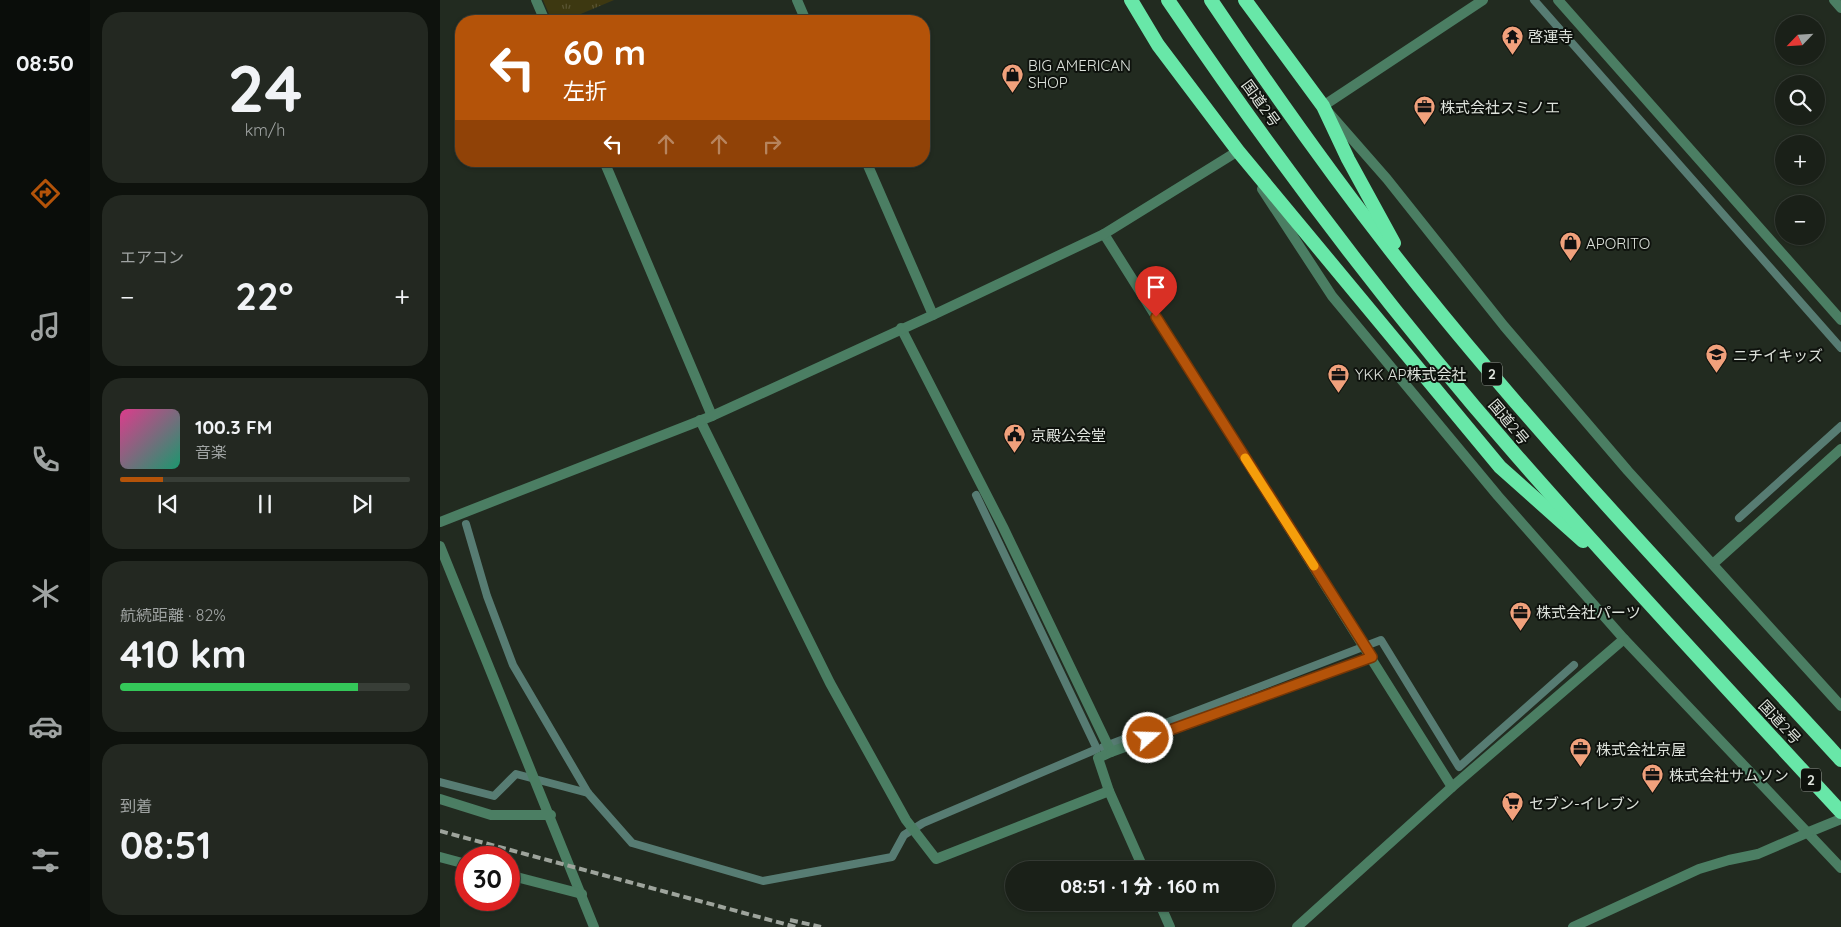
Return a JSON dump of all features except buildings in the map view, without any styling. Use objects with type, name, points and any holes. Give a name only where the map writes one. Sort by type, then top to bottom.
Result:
[{"type":"highway","points":[[1131,0],[1158,44],[1238,151],[1500,467],[1634,586]]},
{"type":"highway","name":"国道2号","points":[[1168,0],[1303,190],[1405,321],[1515,454],[1841,812]]},
{"type":"highway","name":"国道2号","points":[[1210,0],[1325,163],[1418,285],[1518,405],[1660,564],[1841,760]]},
{"type":"highway","points":[[1245,0],[1323,106],[1348,159],[1418,285]]},
{"type":"street","points":[[536,0],[542,15]]},
{"type":"street","points":[[797,0],[803,15]]},
{"type":"street","points":[[1484,0],[1323,106],[1387,179],[1523,348],[1628,471],[1714,563],[1841,706]]},
{"type":"street","points":[[1558,0],[1841,320]]},
{"type":"street","points":[[1834,0],[1841,8]]},
{"type":"street","points":[[440,522],[712,416],[933,315],[1104,234],[1238,151],[1332,296],[1498,496],[1624,639],[1809,832],[1841,868]]},
{"type":"street","points":[[607,167],[712,416]]},
{"type":"street","points":[[869,167],[933,315]]},
{"type":"street","points":[[1104,234],[1452,787]]},
{"type":"street","points":[[901,328],[1003,528],[1108,747]]},
{"type":"street","points":[[700,420],[830,683],[906,820],[936,859],[1109,792]]},
{"type":"street","points":[[1714,563],[1841,449]]},
{"type":"street","points":[[440,546],[551,815],[594,927]]},
{"type":"street","points":[[1297,927],[1452,787],[1624,639]]},
{"type":"street","points":[[1140,861],[1109,792],[1098,758],[1108,747],[1367,650]]},
{"type":"street","points":[[440,799],[491,815],[551,815]]},
{"type":"street","points":[[1573,927],[1700,868],[1758,854],[1841,819]]},
{"type":"street","points":[[440,857],[455,861]]},
{"type":"street","points":[[520,878],[582,894]]},
{"type":"street","points":[[1163,911],[1170,927]]},
{"type":"green space","points":[[543,0],[614,0],[578,15],[549,15]]},
{"type":"waterway","points":[[1534,0],[1841,348]]},
{"type":"waterway","points":[[1739,518],[1841,426]]},
{"type":"waterway","points":[[466,524],[487,596],[513,665],[588,793],[632,843],[763,881],[892,857],[904,835],[923,823],[1097,749],[976,495]]},
{"type":"waterway","points":[[1103,747],[1381,640],[1459,767],[1574,665]]},
{"type":"waterway","points":[[440,782],[494,796],[516,774],[588,793]]},
{"type":"railway","points":[[440,831],[796,927]]},
{"type":"railway","points":[[790,920],[821,927]]},
{"type":"slow traffic","points":[[1245,458],[1314,566]]},
{"type":"place","name":"啓運寺","points":[[1512,55]]},
{"type":"place","name":"BIG AMERICAN SHOP","points":[[1012,93]]},
{"type":"place","name":"株式会社スミノエ","points":[[1424,126]]},
{"type":"place","name":"APORITO","points":[[1570,262]]},
{"type":"place","name":"ニチイキッズ","points":[[1717,374]]},
{"type":"place","name":"YKK AP株式会社","points":[[1339,393]]},
{"type":"place","name":"京殿公会堂","points":[[1015,454]]},
{"type":"place","name":"株式会社パーツ","points":[[1520,631]]},
{"type":"place","name":"株式会社京屋","points":[[1580,768]]},
{"type":"place","name":"株式会社サムソン","points":[[1653,794]]},
{"type":"place","name":"セブン-イレブン","points":[[1513,822]]},
{"type":"route","points":[[1148,738],[1372,657],[1156,317]]}]
